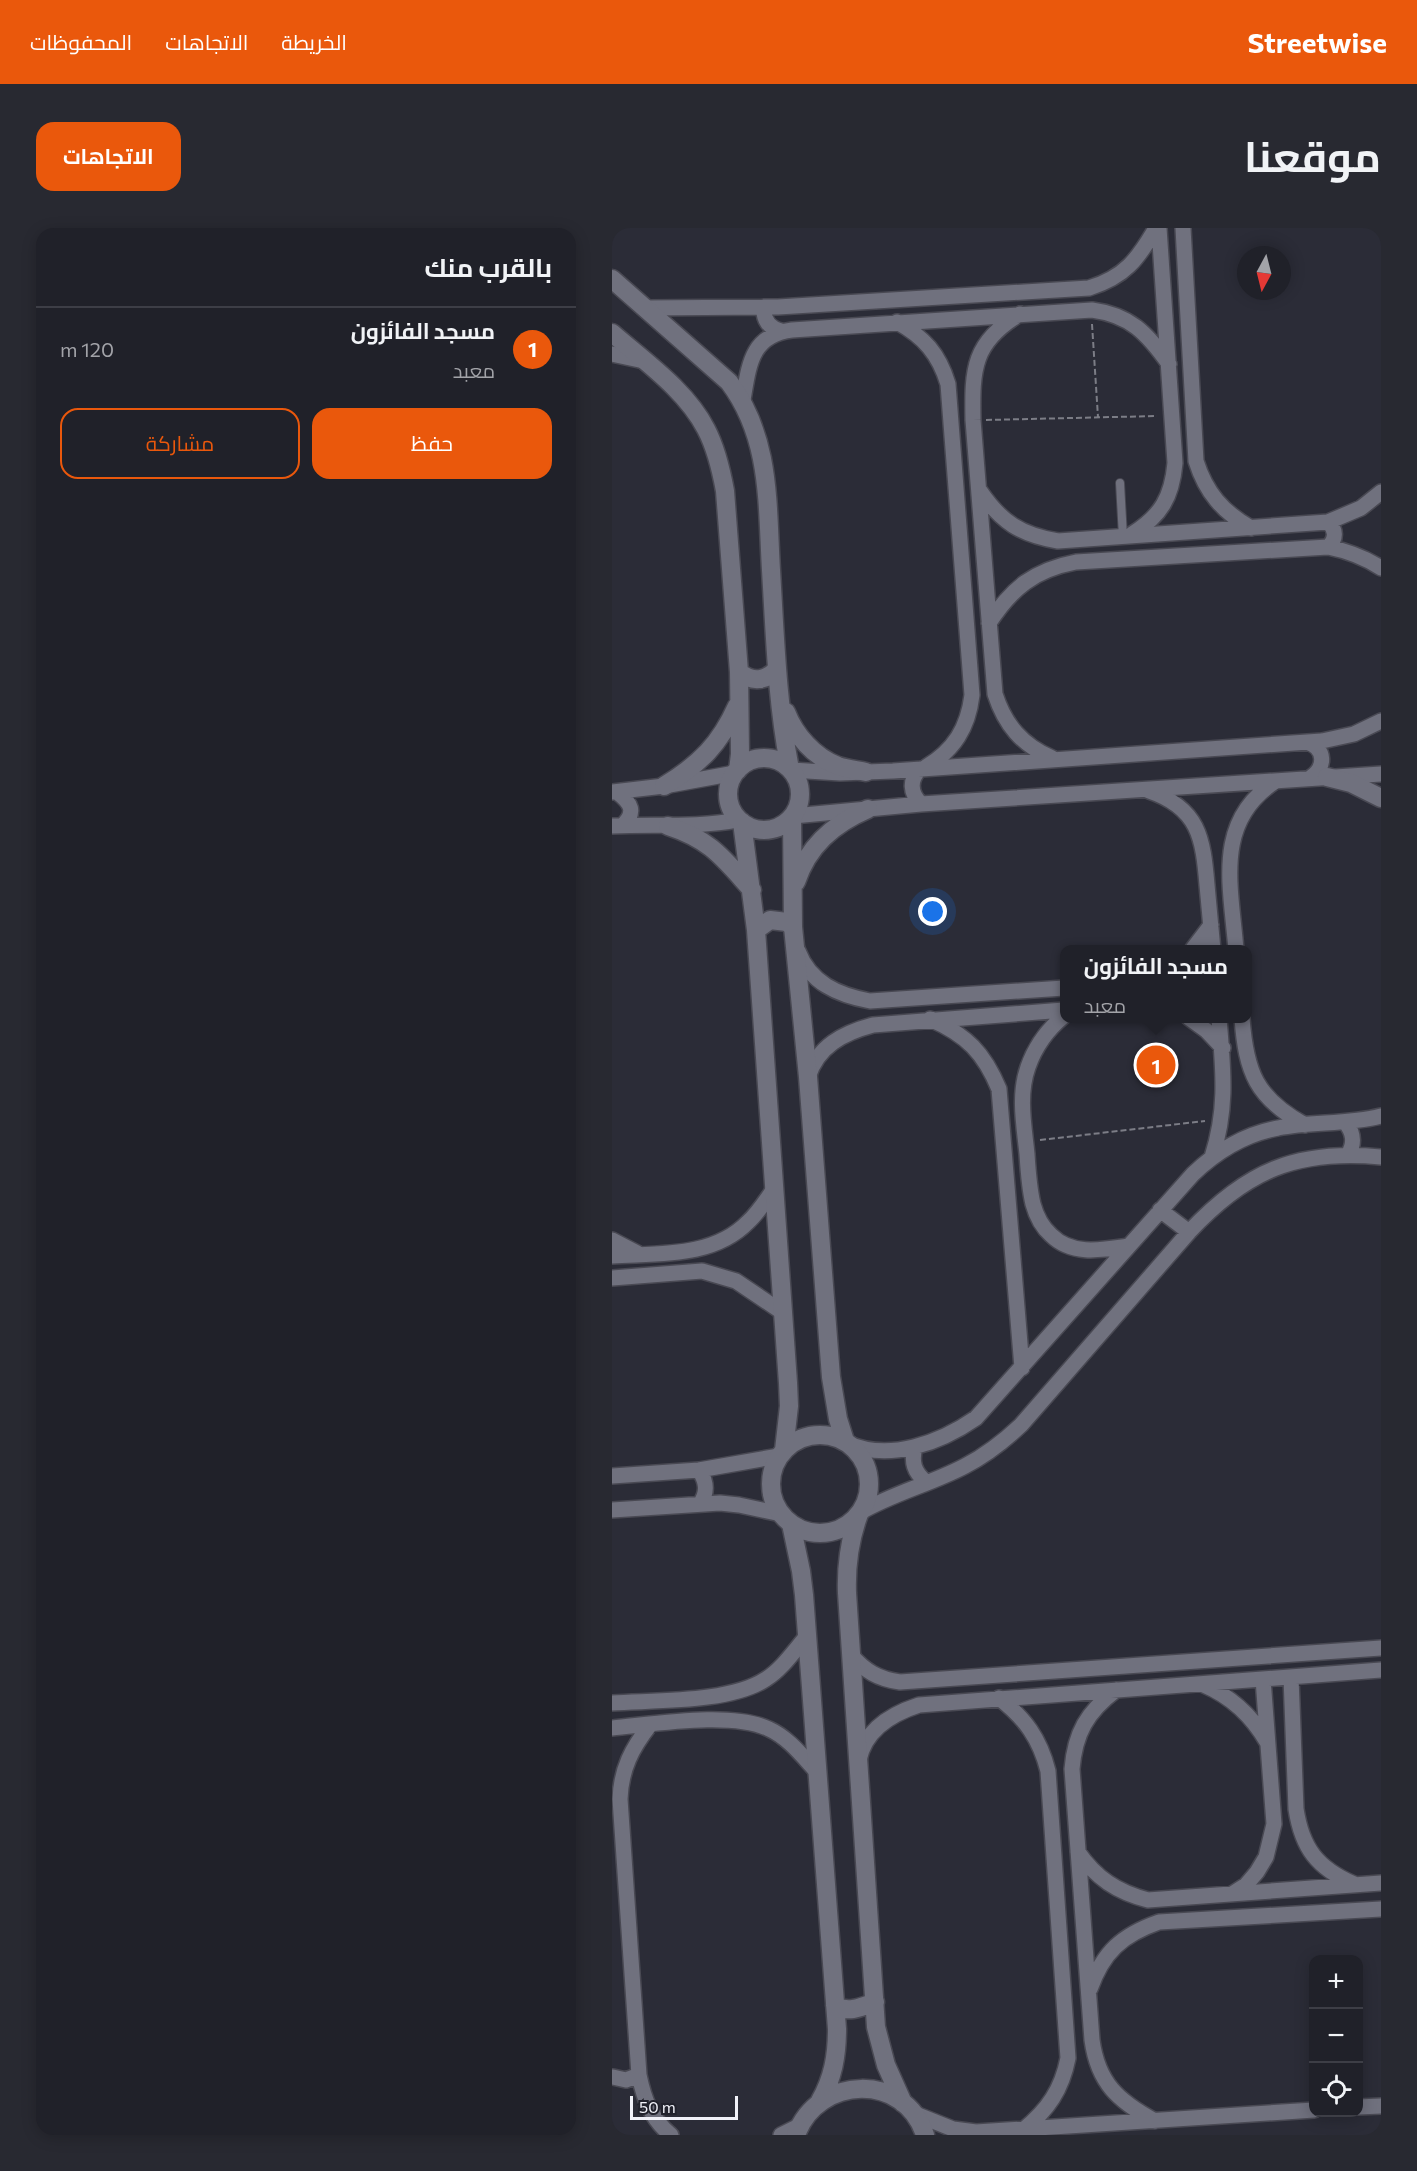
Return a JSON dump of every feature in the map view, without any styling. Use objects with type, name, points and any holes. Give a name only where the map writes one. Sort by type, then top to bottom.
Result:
[{"type":"street","points":[[646,309],[764,307],[1089,288],[1120,275],[1144,249],[1158,228]]},
{"type":"street","points":[[1126,536],[1144,527],[1158,514],[1168,499],[1174,481],[1169,364],[1158,228]]},
{"type":"street","points":[[1183,228],[1196,461],[1201,478],[1210,494],[1235,519],[1251,528]]},
{"type":"street","points":[[612,279],[729,382],[742,400],[758,437],[763,456],[777,669],[784,734],[791,770],[799,784],[800,793],[797,809],[786,824],[768,830],[759,830],[740,821],[733,813],[728,797],[740,754],[739,672],[725,491],[718,459],[705,427],[691,406],[669,383],[612,333]]},
{"type":"street","points":[[1089,288],[1095,291],[1098,297],[1097,305],[1092,310]]},
{"type":"street","points":[[764,307],[764,314],[769,325],[781,331]]},
{"type":"street","points":[[742,400],[749,364],[754,352],[770,336],[781,331],[1092,310],[1107,312],[1135,325],[1147,335],[1169,364]]},
{"type":"street","points":[[1022,313],[1006,322],[982,349],[975,365],[972,383],[973,420],[995,694],[1010,727],[1038,752],[1055,759]]},
{"type":"street","points":[[897,322],[925,340],[936,353],[948,384],[972,695],[970,713],[958,738],[940,759],[915,774],[913,794],[921,804]]},
{"type":"street","points":[[612,354],[644,361]]},
{"type":"street","points":[[948,384],[960,377],[969,379],[972,383]]},
{"type":"street","points":[[1175,463],[1186,468],[1196,461]]},
{"type":"street","points":[[979,489],[1003,519],[1020,530],[1058,541],[1328,522],[1361,508],[1381,492]]},
{"type":"street","points":[[1328,522],[1335,534],[1329,547]]},
{"type":"street","points":[[1058,541],[1052,547],[1051,556],[1060,565]]},
{"type":"street","points":[[989,623],[999,607],[1019,587],[1043,572],[1076,562],[1329,547],[1347,550],[1381,568]]},
{"type":"street","points":[[739,672],[746,678],[755,680],[772,675],[777,669]]},
{"type":"street","points":[[972,695],[984,700],[995,694]]},
{"type":"street","points":[[781,698],[792,727],[811,750],[837,765],[866,772]]},
{"type":"street","points":[[664,786],[689,771],[710,751],[727,728],[739,702]]},
{"type":"street","points":[[614,792],[664,786],[736,771],[752,760],[760,758],[776,760],[791,770],[866,772],[1307,742],[1354,734],[1381,721]]},
{"type":"street","points":[[1307,742],[1317,748],[1322,759],[1318,777]]},
{"type":"street","points":[[793,816],[921,804],[1381,774]]},
{"type":"street","points":[[1318,777],[1351,783],[1381,798]]},
{"type":"street","points":[[1236,945],[1231,842],[1237,823],[1247,805],[1261,790],[1278,780]]},
{"type":"street","points":[[1143,789],[1161,795],[1177,805],[1191,818],[1201,835],[1205,852],[1213,945]]},
{"type":"street","points":[[614,792],[627,799],[631,808],[629,818],[617,826]]},
{"type":"street","points":[[793,889],[801,868],[813,848],[828,832],[847,818],[867,809]]},
{"type":"street","points":[[793,816],[794,927],[831,1377],[838,1419],[846,1442],[857,1451],[864,1462],[869,1489],[866,1502],[851,1534],[846,1593],[874,2002],[880,2046],[886,2065],[925,2135]]},
{"type":"street","points":[[617,826],[714,825],[740,821]]},
{"type":"street","points":[[740,821],[756,930],[789,1406],[781,1453],[771,1475],[771,1486],[772,1496],[786,1519],[801,1571],[836,2005],[837,2049],[834,2067],[820,2101]]},
{"type":"street","points":[[668,826],[707,843],[723,856],[752,891]]},
{"type":"street","points":[[1209,900],[1217,893],[1232,898]]},
{"type":"street","points":[[756,930],[770,920],[787,922],[794,927]]},
{"type":"street","points":[[1196,945],[1211,925]]},
{"type":"street","points":[[797,947],[803,965],[817,979],[833,990],[870,1001],[1060,988]]},
{"type":"street","points":[[870,1001],[866,1013],[873,1025]]},
{"type":"street","points":[[808,1077],[812,1063],[824,1049],[839,1038],[873,1025],[1060,1010]]},
{"type":"street","points":[[930,1019],[949,1027],[973,1046],[992,1071],[999,1089],[1022,1368]]},
{"type":"street","points":[[1060,1021],[1045,1035],[1035,1051],[1027,1069],[1023,1087],[1033,1205],[1040,1222],[1051,1236],[1067,1246],[1085,1251],[1129,1246]]},
{"type":"street","points":[[1197,1023],[1226,1050],[1233,1051],[1240,1048],[1244,1042]]},
{"type":"street","points":[[1212,1157],[1222,1119],[1224,1090],[1219,1023]]},
{"type":"street","points":[[1242,1023],[1248,1063],[1257,1083],[1269,1100],[1286,1114],[1305,1125]]},
{"type":"street","points":[[999,1089],[1010,1083],[1023,1087]]},
{"type":"street","points":[[612,1476],[699,1470],[781,1453],[792,1443],[813,1435],[824,1435],[860,1449],[878,1450],[915,1447],[951,1434],[976,1418],[1160,1210],[1212,1157],[1233,1143],[1280,1127],[1345,1122],[1381,1116]]},
{"type":"street","points":[[1345,1122],[1350,1128],[1354,1142],[1348,1155]]},
{"type":"street","points":[[612,1510],[700,1504],[739,1505],[786,1519],[808,1531],[827,1533],[844,1526],[877,1503],[964,1467],[984,1455],[1021,1425],[1189,1232],[1232,1190],[1260,1174],[1290,1162],[1348,1155],[1381,1157]]},
{"type":"street","points":[[612,1256],[700,1250],[718,1244],[749,1222],[774,1189]]},
{"type":"street","points":[[1160,1210],[1189,1232]]},
{"type":"street","points":[[612,1240],[640,1254]]},
{"type":"street","points":[[700,1250],[707,1253],[710,1260],[708,1267],[702,1271]]},
{"type":"street","points":[[612,1278],[702,1271],[736,1281],[782,1312]]},
{"type":"street","points":[[915,1447],[913,1462],[915,1470],[926,1482]]},
{"type":"street","points":[[699,1470],[705,1478],[706,1487],[705,1496],[700,1504]]},
{"type":"street","points":[[612,1703],[731,1694],[749,1688],[766,1679],[781,1667],[807,1636]]},
{"type":"street","points":[[850,1655],[871,1674],[886,1680],[918,1682],[1381,1648]]},
{"type":"street","points":[[858,1766],[861,1748],[872,1733],[885,1720],[919,1705],[1381,1670]]},
{"type":"street","points":[[1291,1677],[1296,1809],[1299,1829],[1308,1848],[1321,1864],[1337,1877],[1357,1885]]},
{"type":"street","points":[[1231,1895],[1257,1872],[1266,1857],[1274,1824],[1263,1679]]},
{"type":"street","points":[[918,1682],[914,1694],[919,1705]]},
{"type":"street","points":[[1202,1683],[1226,1696],[1247,1714],[1259,1728],[1268,1744]]},
{"type":"street","points":[[1116,1690],[1101,1701],[1080,1732],[1074,1749],[1072,1769],[1092,2040],[1094,2057],[1100,2073],[1110,2088],[1123,2101],[1155,2121]]},
{"type":"street","points":[[731,1694],[736,1707],[731,1719]]},
{"type":"street","points":[[999,1698],[1014,1709],[1031,1730],[1044,1753],[1048,1770],[1068,2058],[1058,2091],[1049,2106],[1023,2130]]},
{"type":"street","points":[[612,1728],[731,1719],[751,1722],[770,1729],[788,1740],[818,1773]]},
{"type":"street","points":[[650,1725],[631,1752],[616,1780],[620,1799],[639,2075],[643,2095],[651,2114],[671,2135]]},
{"type":"street","points":[[1048,1770],[1057,1765],[1072,1769]]},
{"type":"street","points":[[1077,1851],[1100,1878],[1115,1888],[1132,1896],[1159,1900],[1381,1883]]},
{"type":"street","points":[[1159,1900],[1152,1911],[1155,1920],[1159,1922]]},
{"type":"street","points":[[1088,1995],[1095,1974],[1107,1955],[1122,1939],[1141,1928],[1159,1922],[1381,1909]]},
{"type":"street","points":[[836,2005],[840,2008],[851,2009],[874,2002]]},
{"type":"street","points":[[1067,2042],[1080,2047],[1092,2040]]},
{"type":"street","points":[[612,2076],[626,2080],[639,2075]]},
{"type":"street","points":[[781,2135],[797,2130],[808,2112],[820,2101],[836,2093],[853,2089],[871,2089],[888,2094],[908,2108],[954,2129],[976,2132],[1000,2133],[1309,2110]]},
{"type":"street","points":[[1363,2107],[1381,2106]]},
{"type":"lane","points":[[1120,483],[1126,536]]},
{"type":"path","points":[[1092,310],[1098,417]]},
{"type":"path","points":[[973,420],[1172,415]]},
{"type":"path","points":[[1026,1142],[1222,1119]]},
{"type":"place","name":"مسجد الفائزون","points":[[1156,1065]]}]
